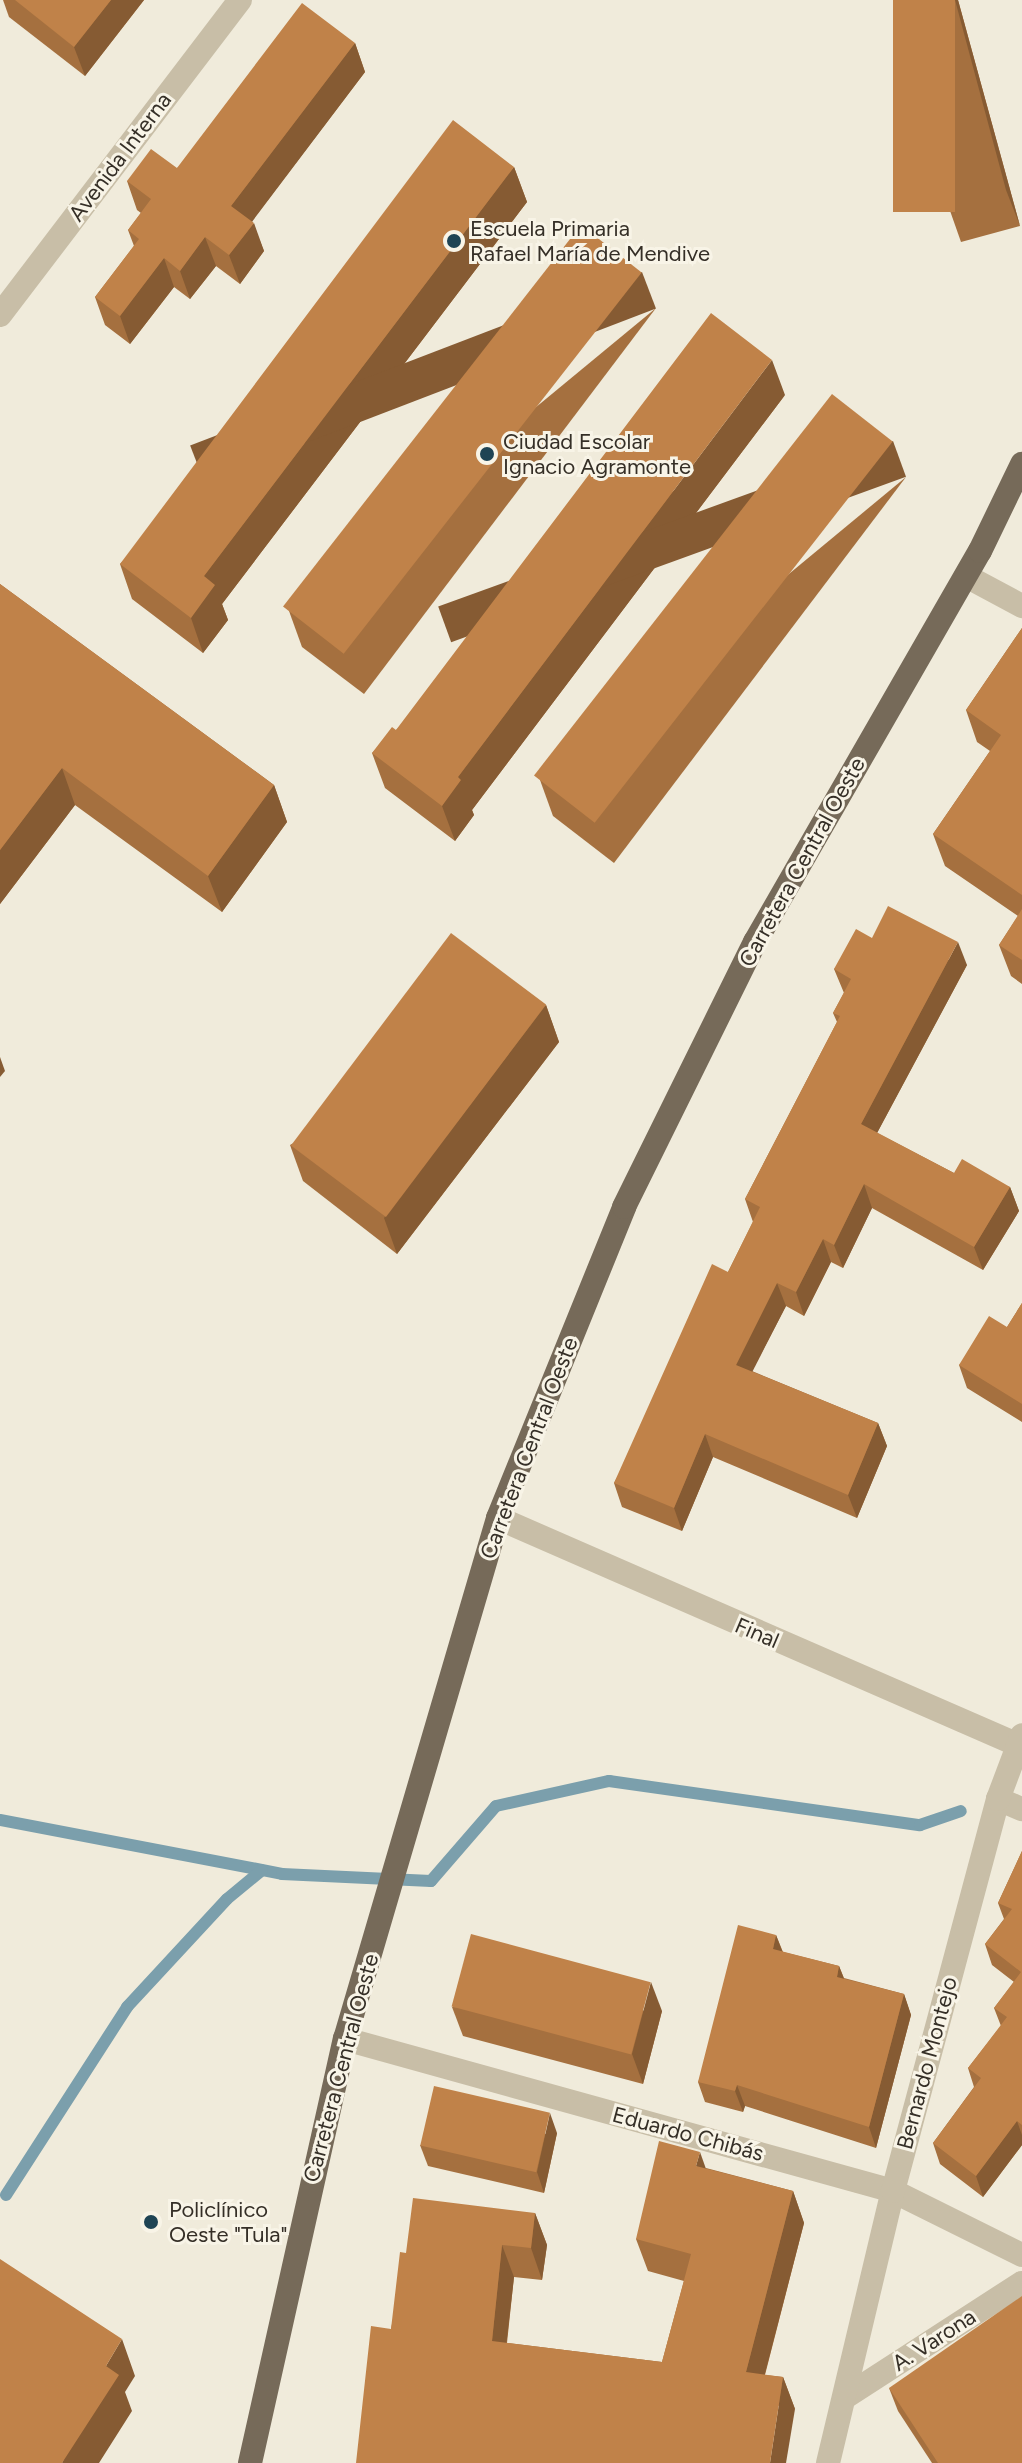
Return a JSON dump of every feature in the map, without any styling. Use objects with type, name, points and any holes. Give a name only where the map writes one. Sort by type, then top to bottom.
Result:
[{"type":"main road","name":"Carretera Central Oeste","points":[[250,2463],[345,2039],[498,1518],[624,1207],[741,970],[980,551],[1022,464]]},
{"type":"main road","name":"Carretera Central Oeste","points":[[980,551],[1022,501]]},
{"type":"street","name":"Avenida Interna","points":[[0,315],[240,0]]},
{"type":"street","points":[[966,576],[1022,606]]},
{"type":"street","name":"Final","points":[[498,1518],[1020,1740]]},
{"type":"street","name":"Bernardo Montejo","points":[[828,2463],[847,2396],[893,2191],[998,1799],[1020,1740]]},
{"type":"street","points":[[998,1799],[1022,1809]]},
{"type":"street","name":"Eduardo Chibás","points":[[345,2039],[893,2191],[1022,2255]]},
{"type":"street","name":"A. Varona","points":[[847,2396],[1022,2283]]},
{"type":"building","points":[[15,0],[111,0],[74,47]]},
{"type":"building","points":[[893,0],[955,0],[955,212],[893,212]]},
{"type":"building","points":[[302,3],[355,43],[231,206],[254,223],[229,255],[205,237],[180,271],[164,258],[120,316],[95,297],[139,239],[128,230],[151,199],[127,181],[151,149],[177,168]]},
{"type":"building","points":[[453,120],[514,167],[204,576],[215,585],[191,618],[120,564]]},
{"type":"building","points":[[581,225],[642,272],[344,654],[283,606]]},
{"type":"building","points":[[711,313],[772,360],[458,777],[461,780],[442,806],[372,753],[392,727],[396,730]]},
{"type":"building","points":[[832,394],[893,441],[595,823],[534,775]]},
{"type":"building","points":[[0,584],[274,785],[208,876],[62,768],[0,850]]},
{"type":"building","points":[[1022,628],[1022,895],[933,834],[1001,735],[966,710]]},
{"type":"building","points":[[888,906],[958,942],[861,1124],[954,1173],[962,1159],[1010,1187],[974,1247],[864,1184],[834,1245],[823,1239],[796,1292],[777,1283],[736,1365],[878,1423],[848,1495],[705,1434],[674,1508],[614,1483],[712,1264],[728,1272],[760,1207],[745,1199],[840,1016],[833,1013],[851,979],[834,969],[856,929],[872,938]]},
{"type":"building","points":[[1022,909],[1022,960],[999,945]]},
{"type":"building","points":[[451,933],[546,1005],[386,1217],[291,1145]]},
{"type":"building","points":[[1022,1303],[1022,1404],[959,1365],[989,1316],[1007,1327]]},
{"type":"building","points":[[1022,1851],[1022,2125],[1017,2121],[976,2176],[933,2143],[981,2078],[968,2068],[1007,2017],[994,2008],[1021,1972],[985,1944],[1012,1909],[998,1903]]},
{"type":"building","points":[[738,1925],[776,1935],[773,1949],[839,1966],[837,1977],[904,1994],[869,2127],[737,2085],[735,2091],[698,2082]]},
{"type":"building","points":[[471,1934],[651,1982],[631,2055],[452,2006]]},
{"type":"building","points":[[434,2086],[550,2113],[536,2172],[420,2145]]},
{"type":"building","points":[[659,2141],[700,2152],[696,2166],[793,2191],[746,2372],[783,2377],[770,2463],[356,2463],[371,2326],[391,2329],[400,2252],[406,2253],[413,2198],[535,2213],[531,2248],[502,2245],[492,2341],[662,2362],[691,2254],[636,2239]]},
{"type":"building","points":[[0,2259],[122,2339],[106,2366],[119,2375],[62,2463],[0,2463]]},
{"type":"building","points":[[1022,2296],[1022,2463],[938,2463],[889,2388]]},
{"type":"waterway","points":[[0,1820],[282,1874],[431,1881],[496,1806],[609,1781],[920,1825],[961,1811]]},
{"type":"waterway","points":[[6,2195],[127,2007],[227,1899],[262,1870]]},
{"type":"place","name":"Escuela Primaria Rafael María de Mendive","points":[[454,241]]},
{"type":"place","name":"Ciudad Escolar Ignacio Agramonte","points":[[487,454]]},
{"type":"place","name":"Policlínico Oeste \"Tula\"","points":[[151,2222]]}]
